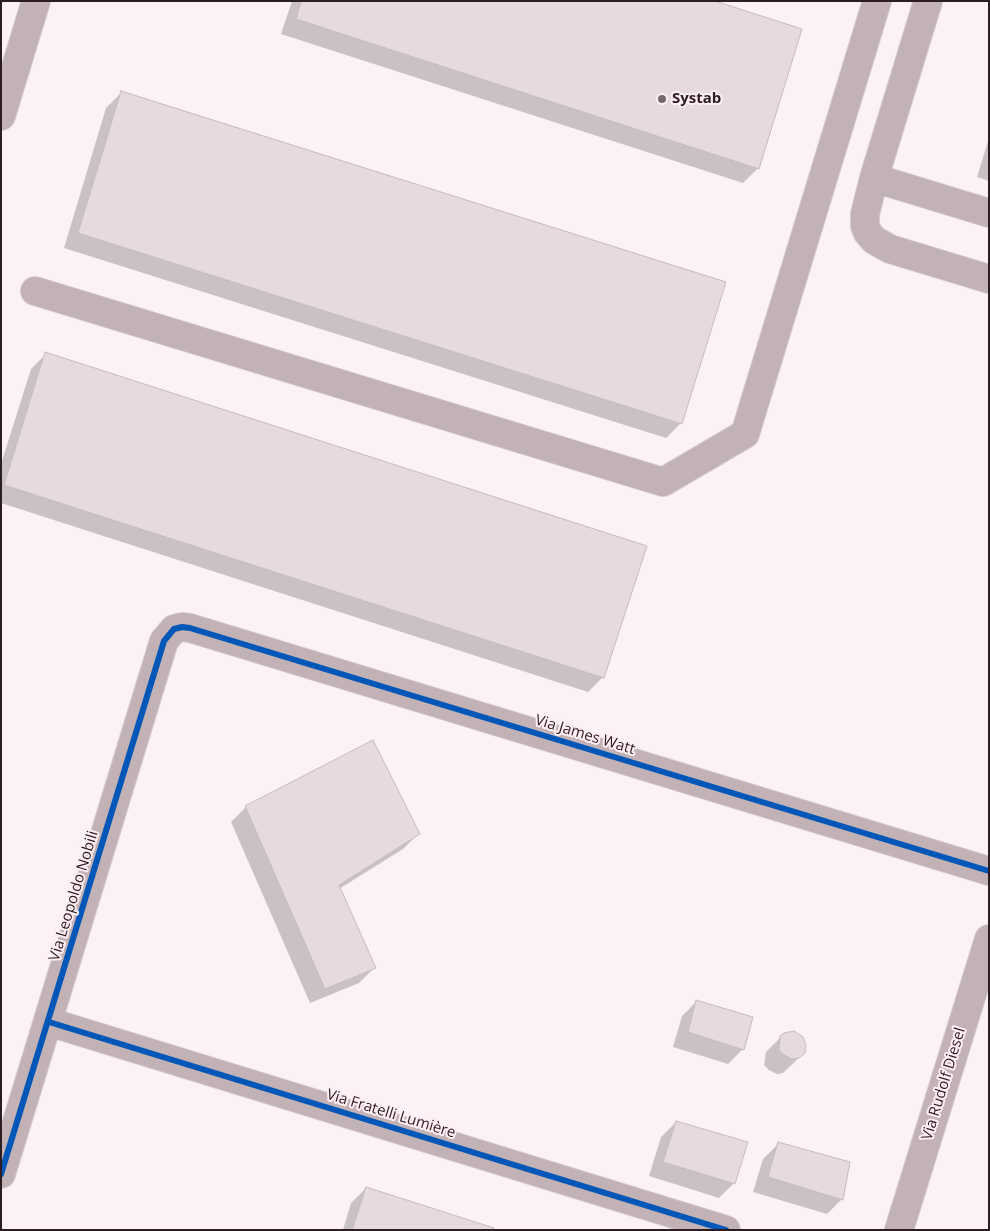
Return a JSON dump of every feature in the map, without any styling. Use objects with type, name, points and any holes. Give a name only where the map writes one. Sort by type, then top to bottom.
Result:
[{"type":"street","points":[[1,54],[17,1]]},
{"type":"street","points":[[1,116],[36,1]]},
{"type":"street","points":[[35,291],[663,482],[745,434],[877,1]]},
{"type":"street","points":[[928,1],[874,178],[865,214],[865,226],[868,233],[881,245],[989,279]]},
{"type":"street","points":[[874,178],[989,214]]},
{"type":"street","name":"Via James Watt","points":[[174,629],[190,628],[989,871]]},
{"type":"street","name":"Via Leopoldo Nobili","points":[[1,1174],[164,641],[174,629]]},
{"type":"street","name":"Via Rudolf Diesel","points":[[899,1230],[989,939]]},
{"type":"street","name":"Via Fratelli Lumière","points":[[49,1022],[726,1230]]},
{"type":"building","name":"Systab","points":[[301,1],[715,1],[802,29],[759,169],[296,19]]},
{"type":"building","points":[[121,91],[726,282],[682,424],[78,233]]},
{"type":"building","points":[[45,352],[647,546],[604,678],[4,485]]},
{"type":"building","points":[[373,740],[420,834],[339,885],[376,968],[325,989],[245,806]]},
{"type":"building","points":[[696,1000],[753,1017],[744,1050],[688,1032]]},
{"type":"building","points":[[794,1031],[803,1037],[806,1045],[805,1053],[799,1058],[792,1059],[779,1050],[780,1036]]},
{"type":"building","points":[[676,1121],[748,1142],[735,1184],[663,1162]]},
{"type":"building","points":[[778,1142],[850,1162],[843,1200],[768,1177]]},
{"type":"building","points":[[366,1187],[494,1228],[494,1230],[352,1230]]},
{"type":"cycle path","points":[[1,1174],[164,641],[174,629],[190,628],[989,871]]},
{"type":"cycle path","points":[[49,1022],[726,1230]]},
{"type":"place","name":"Systab","points":[[662,99]]}]
